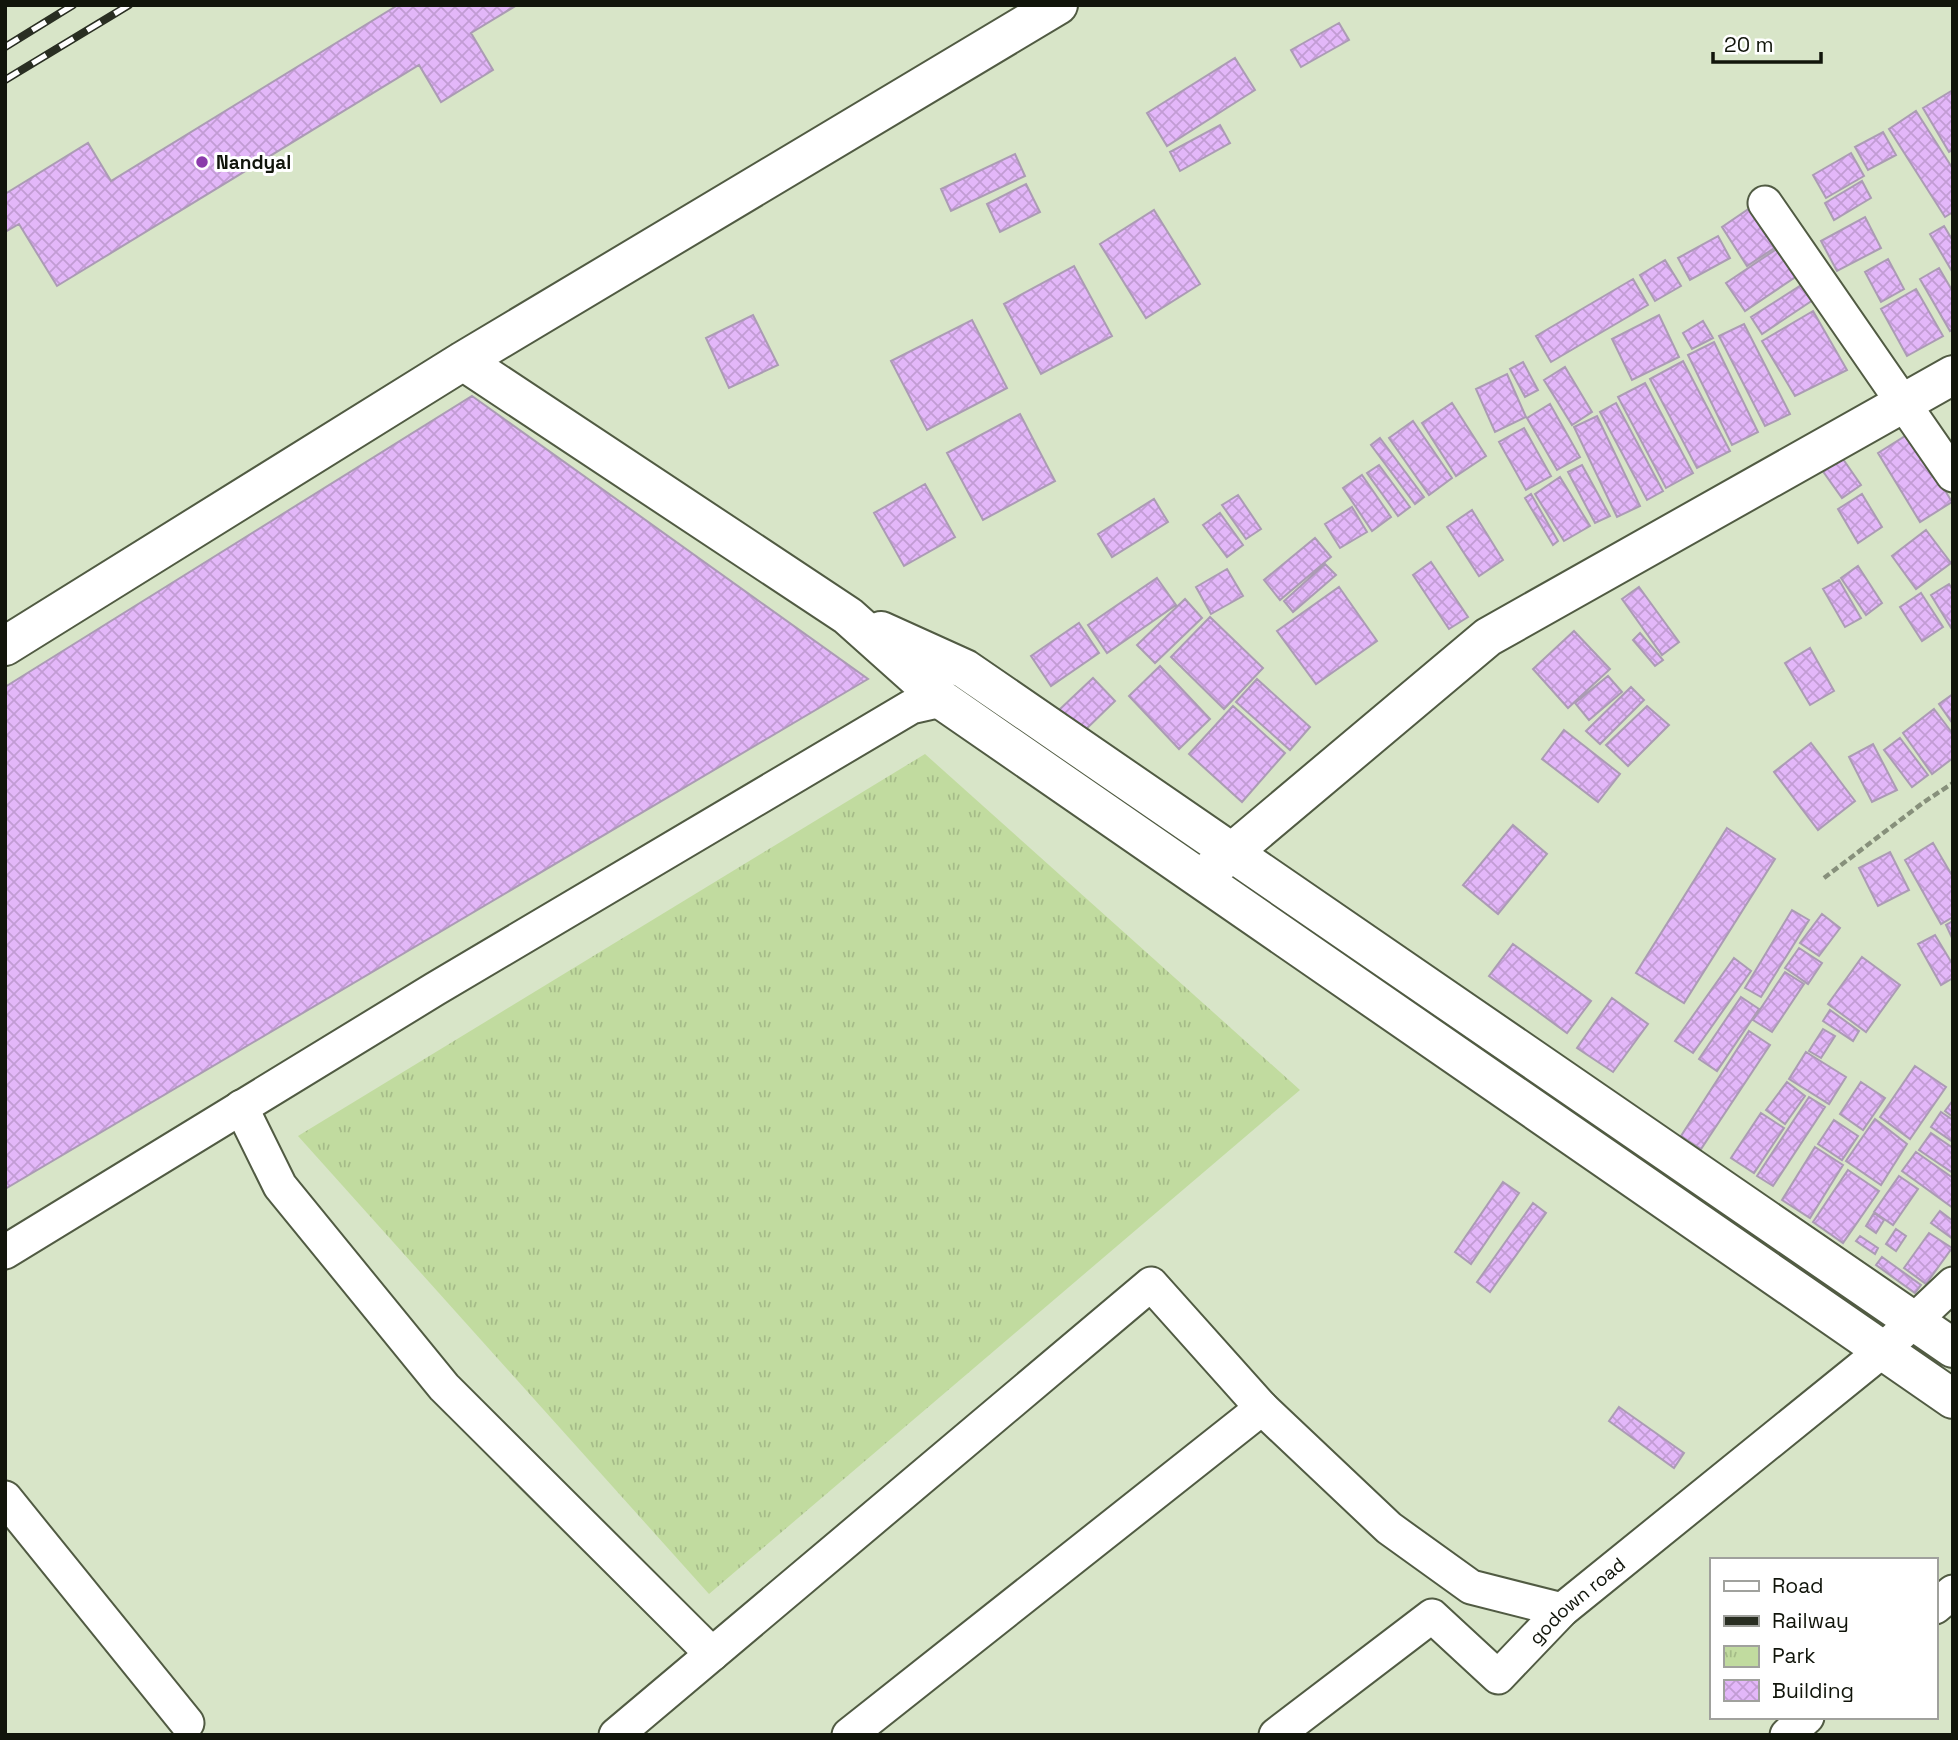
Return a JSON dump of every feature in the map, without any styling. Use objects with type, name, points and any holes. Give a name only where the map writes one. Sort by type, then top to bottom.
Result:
[{"type":"street","points":[[5,646],[463,361],[1058,5]]},
{"type":"street","points":[[1765,203],[1953,475]]},
{"type":"street","points":[[463,361],[848,616],[942,700],[1953,1399]]},
{"type":"street","points":[[1200,879],[1488,636],[1953,375]]},
{"type":"street","points":[[848,616],[965,669],[1953,1348]]},
{"type":"street","points":[[5,1252],[241,1107],[911,707],[942,700]]},
{"type":"street","points":[[241,1107],[280,1186],[444,1387],[712,1654]]},
{"type":"street","points":[[616,1735],[1151,1284],[1262,1408],[1390,1528],[1471,1587],[1562,1610]]},
{"type":"street","name":"godown road","points":[[1276,1735],[1432,1616],[1498,1677],[1562,1610],[1882,1351],[1953,1284]]},
{"type":"street","points":[[849,1735],[1262,1408]]},
{"type":"street","points":[[5,1498],[187,1723]]},
{"type":"street","points":[[1937,1605],[1953,1592]]},
{"type":"street","points":[[1787,1735],[1805,1719]]},
{"type":"path","points":[[1824,878],[1953,783]]},
{"type":"green space","points":[[925,754],[1300,1090],[709,1594],[298,1136]]},
{"type":"building","name":"Nandyal","points":[[398,5],[517,5],[471,33],[493,70],[441,102],[419,65],[57,286],[19,224],[5,232],[5,194],[88,143],[111,181]]},
{"type":"building","points":[[1339,23],[1349,40],[1301,67],[1291,50]]},
{"type":"building","points":[[1235,58],[1255,90],[1167,146],[1147,113]]},
{"type":"building","points":[[1953,90],[1953,150],[1949,152],[1923,108]]},
{"type":"building","points":[[1916,111],[1953,169],[1953,212],[1945,217],[1889,129]]},
{"type":"building","points":[[1220,125],[1230,143],[1180,171],[1170,152]]},
{"type":"building","points":[[1883,132],[1896,155],[1868,170],[1855,147]]},
{"type":"building","points":[[1851,153],[1864,176],[1826,198],[1813,175]]},
{"type":"building","points":[[1015,154],[1025,176],[951,211],[941,189]]},
{"type":"building","points":[[1862,181],[1871,198],[1834,220],[1825,203]]},
{"type":"building","points":[[1026,184],[1040,212],[1000,232],[987,204]]},
{"type":"building","points":[[1753,206],[1779,245],[1747,266],[1722,227]]},
{"type":"building","points":[[1154,210],[1200,284],[1146,318],[1100,244]]},
{"type":"building","points":[[1865,217],[1881,248],[1837,271],[1821,241]]},
{"type":"building","points":[[1944,226],[1953,241],[1953,273],[1930,234]]},
{"type":"building","points":[[1718,236],[1730,258],[1690,280],[1678,258]]},
{"type":"building","points":[[1784,244],[1803,272],[1745,311],[1726,283]]},
{"type":"building","points":[[1888,259],[1904,289],[1881,302],[1865,272]]},
{"type":"building","points":[[1665,260],[1681,286],[1655,301],[1640,275]]},
{"type":"building","points":[[1074,266],[1112,336],[1041,374],[1004,304]]},
{"type":"building","points":[[1939,268],[1953,292],[1953,329],[1950,331],[1920,279]]},
{"type":"building","points":[[1633,279],[1648,305],[1551,362],[1536,336]]},
{"type":"building","points":[[1803,284],[1813,300],[1762,334],[1751,317]]},
{"type":"building","points":[[1916,289],[1943,336],[1907,356],[1881,309]]},
{"type":"building","points":[[1813,311],[1847,370],[1795,396],[1762,341]]},
{"type":"building","points":[[753,315],[778,365],[729,388],[706,338]]},
{"type":"building","points":[[1659,315],[1679,357],[1632,380],[1612,339]]},
{"type":"building","points":[[972,320],[1007,388],[927,430],[891,361]]},
{"type":"building","points":[[1703,321],[1713,338],[1692,349],[1683,333]]},
{"type":"building","points":[[1744,324],[1790,414],[1765,426],[1719,336]]},
{"type":"building","points":[[1714,342],[1758,432],[1732,445],[1688,355]]},
{"type":"building","points":[[1683,361],[1730,451],[1697,468],[1650,379]]},
{"type":"building","points":[[1523,362],[1538,390],[1525,397],[1510,369]]},
{"type":"building","points":[[1565,367],[1592,412],[1572,425],[1544,380]]},
{"type":"building","points":[[1507,374],[1526,417],[1495,432],[1476,389]]},
{"type":"building","points":[[1645,383],[1693,473],[1666,488],[1618,397]]},
{"type":"building","points":[[472,396],[868,679],[5,1189],[5,687]]},
{"type":"building","points":[[1452,403],[1486,456],[1456,476],[1422,423]]},
{"type":"building","points":[[1616,403],[1663,491],[1647,500],[1600,412]]},
{"type":"building","points":[[1550,404],[1580,457],[1557,470],[1527,418]]},
{"type":"building","points":[[1020,414],[1055,481],[983,520],[947,453]]},
{"type":"building","points":[[1597,416],[1640,506],[1617,517],[1574,427]]},
{"type":"building","points":[[1413,421],[1452,478],[1429,495],[1389,438]]},
{"type":"building","points":[[1524,428],[1551,476],[1526,490],[1499,442]]},
{"type":"building","points":[[1910,433],[1952,502],[1920,522],[1878,453]]},
{"type":"building","points":[[1380,438],[1424,497],[1415,504],[1371,445]]},
{"type":"building","points":[[1836,449],[1861,485],[1842,498],[1817,463]]},
{"type":"building","points":[[1379,465],[1410,507],[1398,516],[1367,473]]},
{"type":"building","points":[[1582,465],[1610,516],[1595,523],[1568,472]]},
{"type":"building","points":[[1362,475],[1391,517],[1372,531],[1343,488]]},
{"type":"building","points":[[1560,477],[1590,526],[1564,541],[1535,494]]},
{"type":"building","points":[[925,484],[955,537],[904,566],[874,513]]},
{"type":"building","points":[[1531,494],[1558,541],[1553,545],[1525,498]]},
{"type":"building","points":[[1862,494],[1882,527],[1858,543],[1838,509]]},
{"type":"building","points":[[1238,495],[1261,529],[1246,539],[1222,505]]},
{"type":"building","points":[[1154,499],[1168,522],[1112,557],[1098,534]]},
{"type":"building","points":[[1352,507],[1367,532],[1340,548],[1325,524]]},
{"type":"building","points":[[1472,510],[1503,560],[1479,576],[1447,527]]},
{"type":"building","points":[[1220,513],[1243,545],[1227,557],[1203,525]]},
{"type":"building","points":[[1926,530],[1951,563],[1916,589],[1892,556]]},
{"type":"building","points":[[1315,538],[1331,557],[1280,600],[1264,580]]},
{"type":"building","points":[[1431,562],[1468,617],[1449,629],[1413,575]]},
{"type":"building","points":[[1325,564],[1336,575],[1293,612],[1284,601]]},
{"type":"building","points":[[1858,566],[1882,603],[1866,615],[1841,578]]},
{"type":"building","points":[[1227,569],[1243,596],[1211,614],[1196,587]]},
{"type":"building","points":[[1157,578],[1176,605],[1107,653],[1088,625]]},
{"type":"building","points":[[1839,580],[1861,618],[1845,627],[1823,589]]},
{"type":"building","points":[[1949,584],[1953,590],[1953,631],[1931,595]]},
{"type":"building","points":[[1339,587],[1377,641],[1316,684],[1277,631]]},
{"type":"building","points":[[1639,587],[1679,642],[1662,655],[1622,599]]},
{"type":"building","points":[[1921,593],[1943,627],[1922,641],[1900,607]]},
{"type":"building","points":[[1185,599],[1202,618],[1155,663],[1137,645]]},
{"type":"building","points":[[1210,617],[1263,668],[1224,709],[1171,657]]},
{"type":"building","points":[[1079,623],[1099,653],[1051,686],[1031,656]]},
{"type":"building","points":[[1574,631],[1610,669],[1568,708],[1533,669]]},
{"type":"building","points":[[1640,633],[1663,660],[1655,666],[1633,640]]},
{"type":"building","points":[[1810,648],[1834,691],[1810,705],[1785,663]]},
{"type":"building","points":[[1160,666],[1210,719],[1179,749],[1129,696]]},
{"type":"building","points":[[1608,676],[1622,692],[1589,720],[1575,703]]},
{"type":"building","points":[[1093,678],[1115,701],[1081,734],[1059,710]]},
{"type":"building","points":[[1257,679],[1310,727],[1290,750],[1236,702]]},
{"type":"building","points":[[1631,687],[1644,700],[1600,744],[1586,731]]},
{"type":"building","points":[[1953,694],[1953,724],[1939,704]]},
{"type":"building","points":[[1233,706],[1285,753],[1242,802],[1189,754]]},
{"type":"building","points":[[1647,706],[1669,725],[1628,766],[1606,745]]},
{"type":"building","points":[[1934,709],[1953,734],[1953,758],[1932,774],[1903,733]]},
{"type":"building","points":[[1564,730],[1620,774],[1598,802],[1542,759]]},
{"type":"building","points":[[1900,738],[1928,775],[1912,787],[1884,750]]},
{"type":"building","points":[[1811,743],[1855,801],[1818,830],[1774,772]]},
{"type":"building","points":[[1873,744],[1897,790],[1872,802],[1849,757]]},
{"type":"building","points":[[1513,825],[1547,854],[1498,914],[1463,885]]},
{"type":"building","points":[[1727,828],[1775,859],[1684,1003],[1636,973]]},
{"type":"building","points":[[1933,843],[1953,877],[1953,917],[1941,924],[1905,860]]},
{"type":"building","points":[[1890,852],[1909,890],[1878,906],[1859,868]]},
{"type":"building","points":[[1792,910],[1809,920],[1761,997],[1745,988]]},
{"type":"building","points":[[1822,914],[1840,928],[1819,956],[1800,943]]},
{"type":"building","points":[[1953,921],[1953,940],[1946,925]]},
{"type":"building","points":[[1935,935],[1953,965],[1953,978],[1941,985],[1918,944]]},
{"type":"building","points":[[1513,944],[1591,1001],[1567,1033],[1489,976]]},
{"type":"building","points":[[1799,948],[1822,963],[1808,984],[1785,968]]},
{"type":"building","points":[[1862,957],[1900,985],[1866,1032],[1828,1004]]},
{"type":"building","points":[[1734,958],[1751,971],[1693,1053],[1675,1041]]},
{"type":"building","points":[[1785,972],[1804,984],[1772,1032],[1753,1020]]},
{"type":"building","points":[[1741,997],[1759,1009],[1717,1071],[1699,1059]]},
{"type":"building","points":[[1612,998],[1648,1024],[1613,1072],[1577,1048]]},
{"type":"building","points":[[1830,1010],[1859,1031],[1853,1041],[1823,1021]]},
{"type":"building","points":[[1823,1029],[1835,1036],[1821,1058],[1809,1051]]},
{"type":"building","points":[[1749,1031],[1770,1045],[1701,1149],[1681,1136]]},
{"type":"building","points":[[1806,1052],[1846,1077],[1829,1104],[1789,1079]]},
{"type":"building","points":[[1915,1066],[1946,1087],[1910,1139],[1880,1117]]},
{"type":"building","points":[[1787,1082],[1805,1096],[1785,1124],[1766,1110]]},
{"type":"building","points":[[1861,1082],[1885,1098],[1863,1130],[1840,1114]]},
{"type":"building","points":[[1809,1097],[1825,1107],[1773,1186],[1757,1176]]},
{"type":"building","points":[[1953,1100],[1953,1117],[1945,1111]]},
{"type":"building","points":[[1941,1112],[1953,1120],[1953,1142],[1931,1127]]},
{"type":"building","points":[[1761,1113],[1784,1128],[1754,1173],[1731,1158]]},
{"type":"building","points":[[1875,1119],[1907,1144],[1881,1185],[1846,1161]]},
{"type":"building","points":[[1834,1120],[1858,1136],[1842,1160],[1818,1144]]},
{"type":"building","points":[[1931,1133],[1953,1148],[1953,1173],[1919,1150]]},
{"type":"building","points":[[1815,1147],[1843,1165],[1810,1218],[1782,1200]]},
{"type":"building","points":[[1916,1152],[1953,1178],[1953,1208],[1902,1171]]},
{"type":"building","points":[[1848,1170],[1879,1191],[1843,1243],[1813,1222]]},
{"type":"building","points":[[1899,1176],[1918,1189],[1893,1225],[1874,1212]]},
{"type":"building","points":[[1503,1182],[1519,1193],[1471,1264],[1455,1252]]},
{"type":"building","points":[[1533,1203],[1546,1213],[1490,1292],[1477,1282]]},
{"type":"building","points":[[1940,1211],[1953,1221],[1953,1239],[1931,1223]]},
{"type":"building","points":[[1874,1213],[1884,1220],[1876,1233],[1866,1226]]},
{"type":"building","points":[[1896,1229],[1906,1236],[1896,1251],[1886,1244]]},
{"type":"building","points":[[1929,1233],[1952,1248],[1926,1284],[1904,1268]]},
{"type":"building","points":[[1860,1236],[1878,1248],[1875,1254],[1856,1241]]},
{"type":"building","points":[[1882,1257],[1921,1285],[1915,1293],[1876,1265]]},
{"type":"building","points":[[1619,1407],[1684,1453],[1674,1468],[1609,1421]]},
{"type":"railway","points":[[5,47],[73,5]]},
{"type":"railway","points":[[5,80],[129,5]]},
{"type":"place","name":"Nandyal","points":[[202,162]]}]
